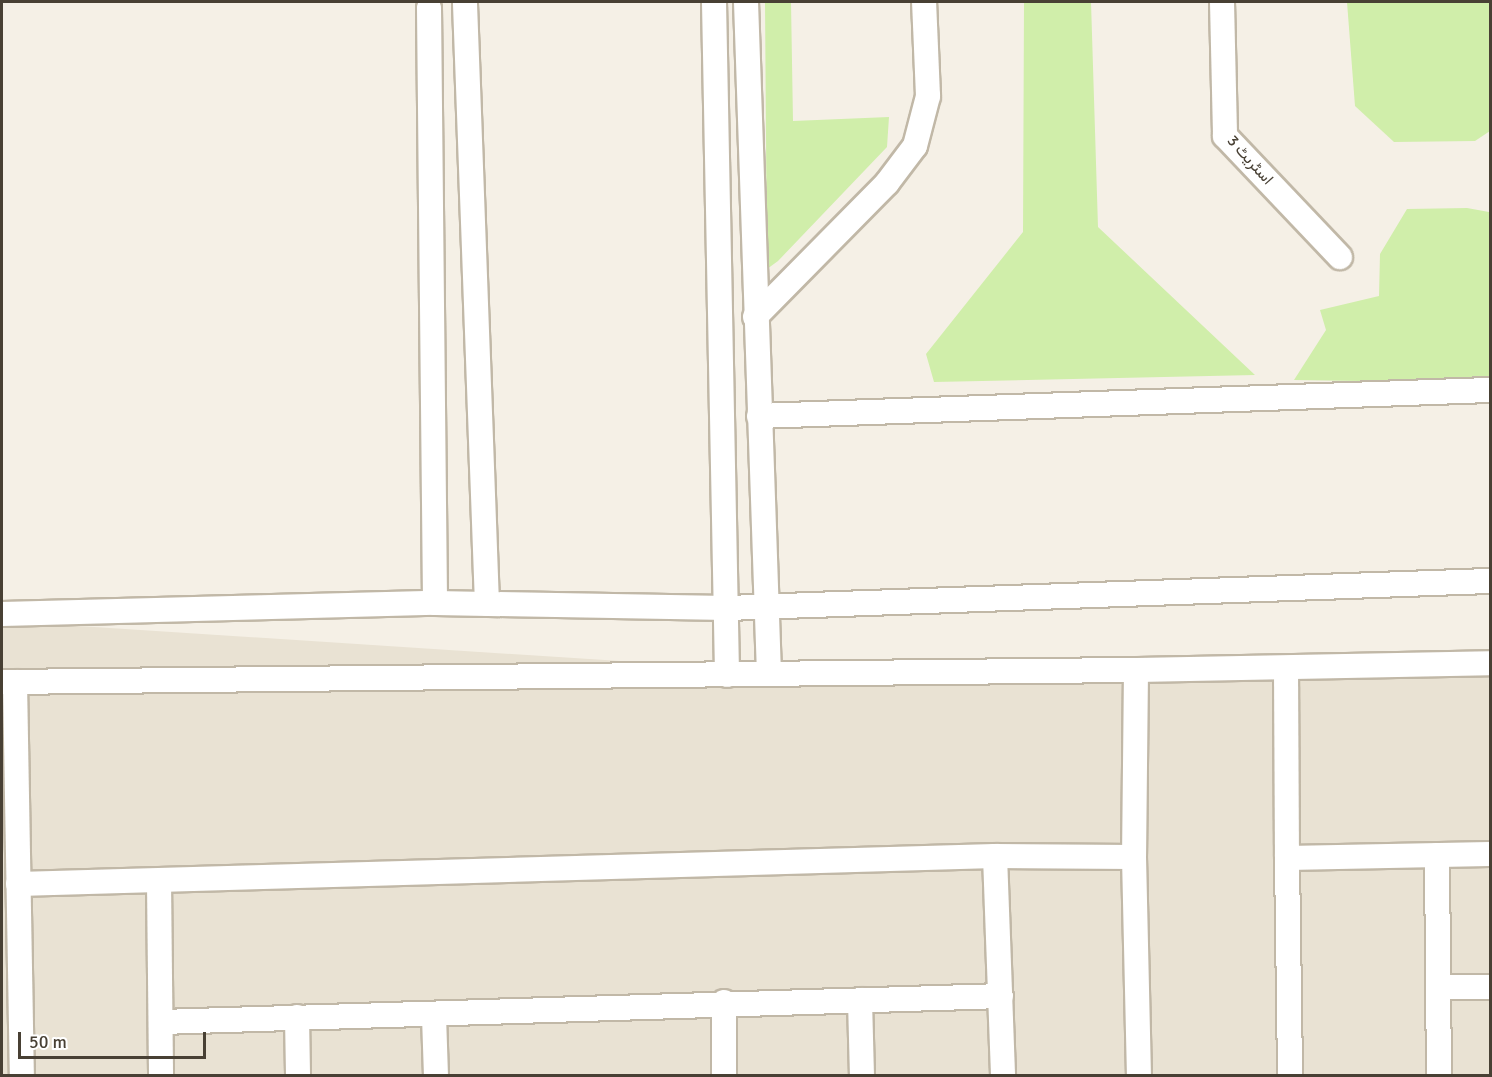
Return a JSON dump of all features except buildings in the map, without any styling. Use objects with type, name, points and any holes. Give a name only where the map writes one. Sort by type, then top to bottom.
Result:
[{"type":"street","points":[[714,2],[727,675]]},
{"type":"street","points":[[746,2],[769,674]]},
{"type":"street","points":[[755,317],[887,183],[915,146],[928,96],[924,2]]},
{"type":"street","name":"اسٹریٹ 3","points":[[1222,2],[1226,136],[1340,257]]},
{"type":"street","points":[[435,603],[423,5],[441,10],[466,3],[487,604]]},
{"type":"street","points":[[759,416],[1491,390]]},
{"type":"street","points":[[2,614],[435,603],[727,608],[1491,581]]},
{"type":"street","points":[[22,1076],[18,884],[8,682],[1136,670],[1491,663]]},
{"type":"street","points":[[1286,668],[1290,1076]]},
{"type":"street","points":[[1136,670],[1134,857],[1139,1076]]},
{"type":"street","points":[[1287,858],[1491,854]]},
{"type":"street","points":[[1437,855],[1439,1076]]},
{"type":"street","points":[[18,884],[995,856],[1134,857]]},
{"type":"street","points":[[995,856],[1003,1076]]},
{"type":"street","points":[[159,881],[161,1076]]},
{"type":"street","points":[[1438,987],[1491,987]]},
{"type":"street","points":[[161,1022],[297,1017],[434,1016],[724,1002],[1001,996]]},
{"type":"street","points":[[860,1000],[862,1076]]},
{"type":"street","points":[[724,1002],[724,1076]]},
{"type":"street","points":[[434,1016],[436,1076]]},
{"type":"street","points":[[297,1017],[298,1076]]},
{"type":"shaded area","points":[[2,621],[805,673],[1490,654],[1490,1075],[2,1075]]},
{"type":"green space","points":[[765,2],[791,2],[793,121],[889,117],[887,147],[778,261],[767,269]]},
{"type":"green space","points":[[1024,2],[1091,2],[1098,227],[1255,375],[934,382],[926,354],[1023,232]]},
{"type":"green space","points":[[1347,2],[1490,2],[1490,131],[1475,141],[1394,142],[1355,106]]},
{"type":"green space","points":[[1467,208],[1489,212],[1490,383],[1294,380],[1326,330],[1320,310],[1379,296],[1380,254],[1407,209]]}]
